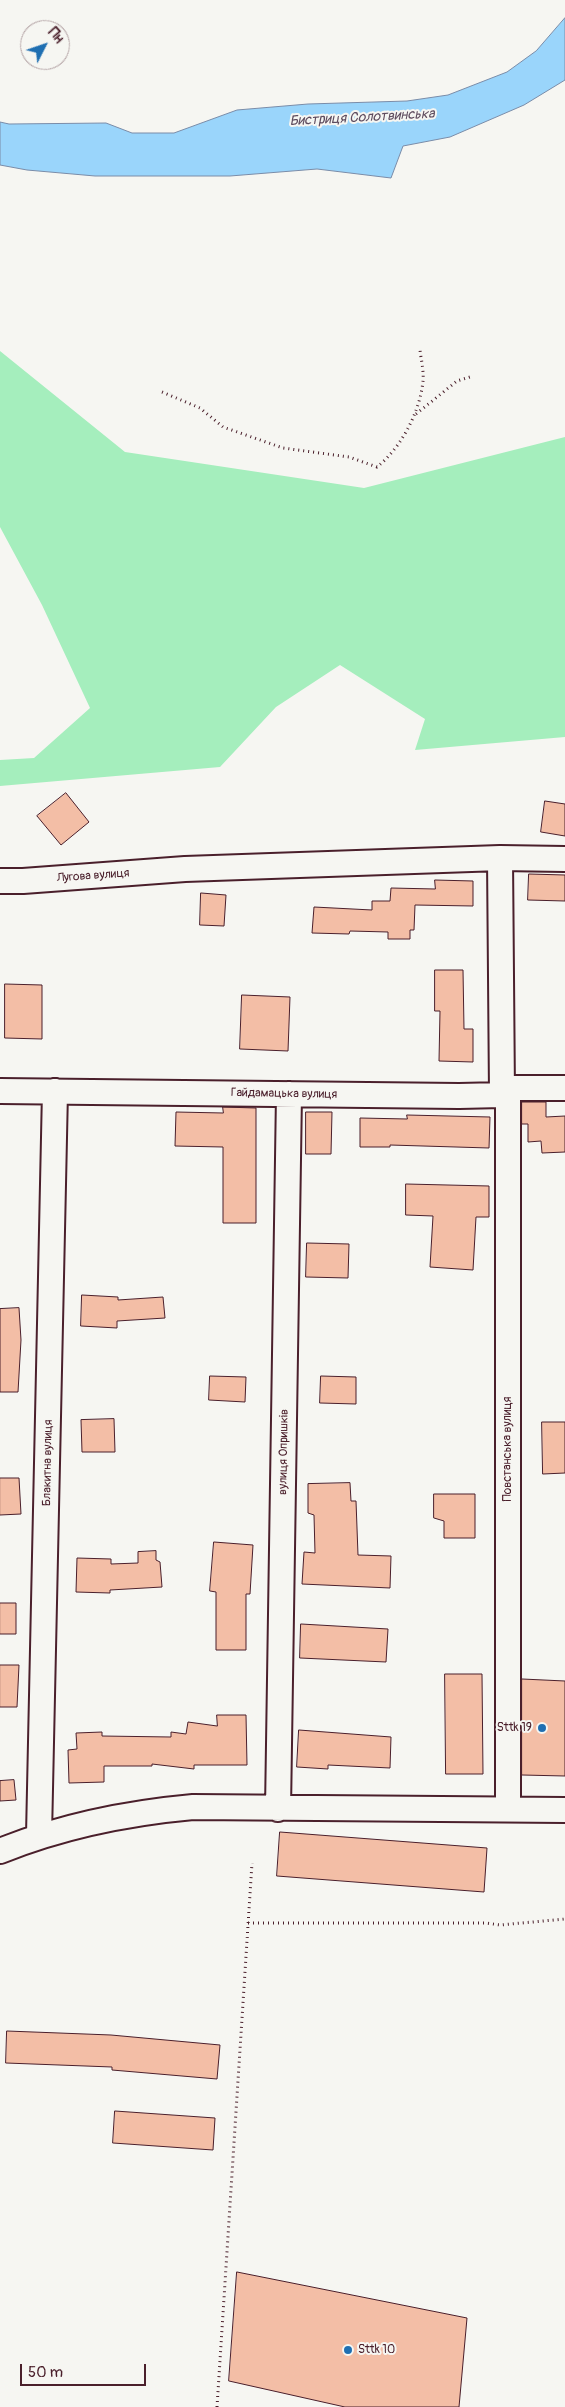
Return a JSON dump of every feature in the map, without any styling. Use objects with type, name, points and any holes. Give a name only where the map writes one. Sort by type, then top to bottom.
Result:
[{"type":"street","name":"Лугова вулиця","points":[[0,880],[23,881],[185,869],[500,858],[565,859]]},
{"type":"street","name":"Повстанська вулиця","points":[[500,858],[505,1091],[508,1810]]},
{"type":"street","name":"Гайдамацька вулиця","points":[[0,1091],[290,1094],[505,1091],[565,1088]]},
{"type":"street","name":"Блакитна вулиця","points":[[39,1835],[55,1091]]},
{"type":"street","name":"вулиця Опришків","points":[[278,1809],[290,1094]]},
{"type":"street","points":[[0,1851],[39,1835],[139,1812],[193,1807],[565,1810]]},
{"type":"path","points":[[162,392],[200,408],[223,427],[283,448],[349,457],[377,467],[389,458],[415,415],[423,380],[420,350]]},
{"type":"path","points":[[415,415],[457,381],[473,376]]},
{"type":"path","points":[[217,2407],[252,1862]]},
{"type":"path","points":[[248,1923],[486,1923],[500,1925],[565,1919]]},
{"type":"green space","points":[[0,351],[125,452],[364,488],[565,437],[565,737],[415,750],[425,719],[340,665],[276,707],[220,767],[0,786],[0,760],[34,758],[90,708],[42,605],[0,527]]},
{"type":"water","name":"Бистриця Солотвинська","points":[[565,18],[565,80],[524,105],[450,137],[403,146],[391,178],[317,169],[230,176],[95,176],[27,170],[0,165],[0,122],[9,124],[106,123],[132,133],[174,133],[237,110],[308,104],[407,101],[448,95],[507,72],[536,51]]},
{"type":"building","points":[[66,793],[89,822],[61,845],[37,816]]},
{"type":"building","points":[[545,801],[565,804],[565,836],[541,832]]},
{"type":"building","points":[[529,874],[565,875],[565,901],[528,900]]},
{"type":"building","points":[[435,880],[473,881],[473,906],[415,905],[414,930],[410,930],[410,939],[388,939],[388,932],[312,933],[314,907],[372,910],[372,901],[390,901],[391,888],[435,889]]},
{"type":"building","points":[[201,893],[226,895],[224,926],[200,925]]},
{"type":"building","points":[[435,970],[463,970],[464,1029],[473,1029],[473,1062],[439,1061],[440,1011],[435,1011]]},
{"type":"building","points":[[5,984],[42,985],[42,1039],[5,1038]]},
{"type":"building","points":[[242,995],[290,997],[288,1051],[240,1049]]},
{"type":"building","points":[[522,1102],[546,1102],[546,1117],[565,1116],[565,1152],[542,1153],[541,1141],[528,1142],[528,1124],[522,1124]]},
{"type":"building","points":[[223,1107],[256,1108],[256,1223],[223,1223],[223,1147],[175,1146],[176,1112],[223,1113]]},
{"type":"building","points":[[306,1112],[332,1112],[331,1154],[306,1154]]},
{"type":"building","points":[[407,1115],[490,1117],[489,1148],[390,1145],[390,1147],[360,1147],[360,1118],[407,1119]]},
{"type":"building","points":[[406,1184],[489,1186],[489,1217],[476,1217],[473,1270],[430,1267],[433,1216],[406,1215]]},
{"type":"building","points":[[307,1243],[349,1244],[348,1278],[306,1277]]},
{"type":"building","points":[[82,1295],[118,1297],[118,1300],[163,1297],[165,1318],[117,1321],[117,1328],[81,1326]]},
{"type":"building","points":[[19,1308],[21,1340],[18,1392],[0,1392],[0,1309]]},
{"type":"building","points":[[210,1376],[246,1377],[245,1402],[209,1400]]},
{"type":"building","points":[[321,1376],[356,1377],[356,1404],[320,1403]]},
{"type":"building","points":[[114,1419],[115,1452],[82,1452],[81,1420]]},
{"type":"building","points":[[542,1422],[565,1422],[565,1473],[543,1474]]},
{"type":"building","points":[[0,1478],[19,1478],[21,1514],[0,1515]]},
{"type":"building","points":[[350,1483],[351,1501],[356,1501],[358,1555],[391,1556],[390,1588],[302,1584],[304,1552],[315,1553],[314,1515],[308,1513],[308,1484]]},
{"type":"building","points":[[434,1494],[475,1494],[475,1538],[444,1538],[444,1521],[434,1518]]},
{"type":"building","points":[[214,1542],[253,1545],[250,1594],[246,1594],[246,1650],[216,1650],[216,1592],[210,1591]]},
{"type":"building","points":[[156,1551],[156,1560],[160,1562],[162,1587],[110,1590],[110,1593],[76,1592],[77,1558],[111,1559],[111,1564],[138,1563],[138,1552]]},
{"type":"building","points":[[0,1603],[16,1603],[16,1634],[0,1634]]},
{"type":"building","points":[[301,1624],[388,1629],[386,1662],[300,1658]]},
{"type":"building","points":[[0,1665],[19,1665],[17,1707],[0,1707]]},
{"type":"building","points":[[445,1674],[482,1674],[483,1774],[446,1774]]},
{"type":"building","name":"Sttk 19","points":[[522,1679],[565,1681],[565,1776],[522,1775]]},
{"type":"building","points":[[217,1715],[246,1715],[247,1765],[194,1765],[194,1769],[152,1764],[152,1766],[104,1766],[104,1782],[69,1783],[68,1750],[77,1749],[76,1733],[102,1732],[102,1736],[171,1737],[171,1732],[186,1734],[188,1722],[217,1726]]},
{"type":"building","points":[[299,1730],[391,1737],[390,1768],[328,1765],[328,1769],[297,1767]]},
{"type":"building","points":[[14,1780],[16,1800],[0,1801],[0,1781]]},
{"type":"building","points":[[280,1832],[487,1848],[484,1892],[277,1876]]},
{"type":"building","points":[[7,2031],[111,2035],[220,2045],[217,2079],[112,2070],[112,2067],[6,2063]]},
{"type":"building","points":[[115,2111],[215,2118],[213,2150],[113,2143]]},
{"type":"building","name":"Sttk 10","points":[[237,2272],[467,2318],[459,2407],[345,2407],[229,2381]]},
{"type":"place","name":"Sttk 19","points":[[542,1728]]},
{"type":"place","name":"Sttk 10","points":[[348,2350]]}]
